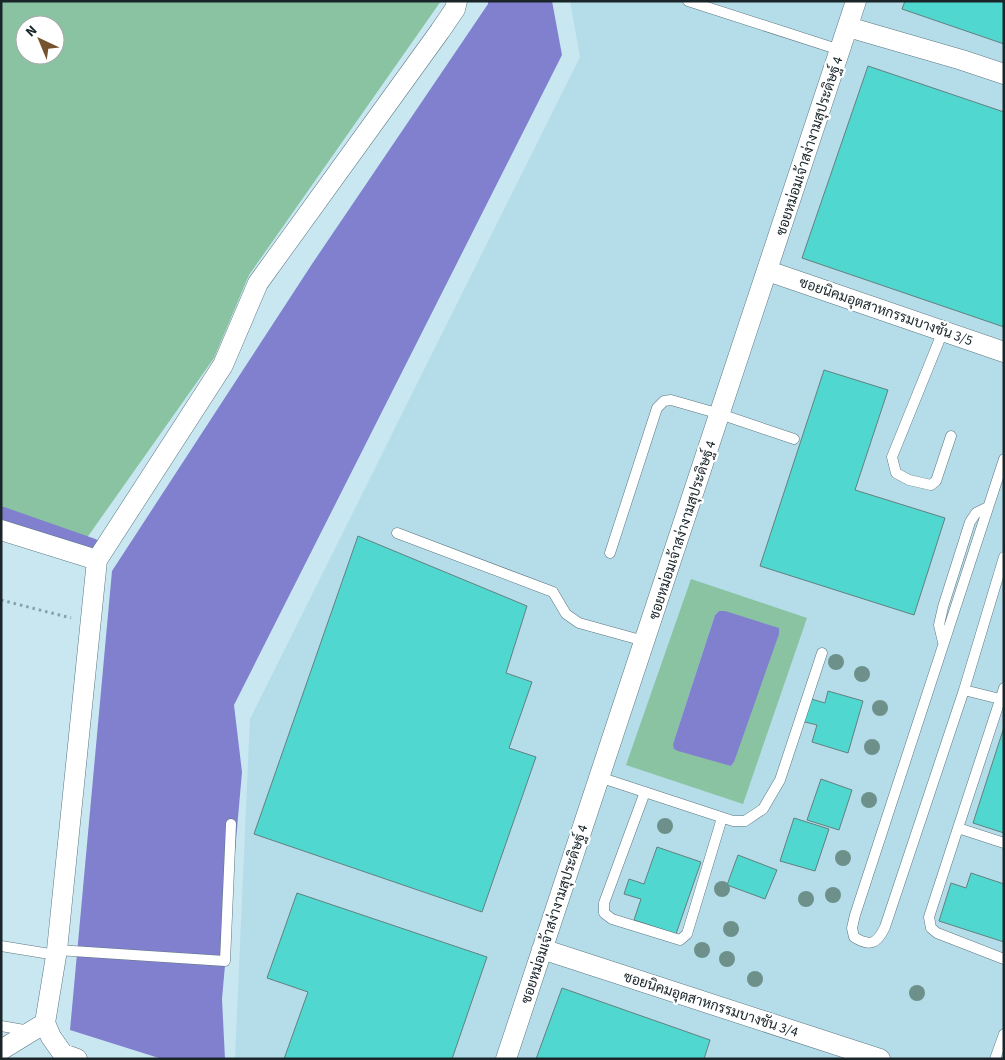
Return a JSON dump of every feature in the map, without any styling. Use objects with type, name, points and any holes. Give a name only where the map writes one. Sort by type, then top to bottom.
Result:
[{"type":"street","points":[[1,1050],[38,1027],[57,953],[97,560],[223,365],[258,283],[440,31],[455,9],[457,1]]},
{"type":"street","name":"ซอยหม่อมเจ้าสง่างามสุประดิษฐ์ 4","points":[[506,1059],[856,1]]},
{"type":"street","points":[[848,26],[1004,74]]},
{"type":"street","name":"ซอยนิคมอุตสาหกรรมบางชัน 3/5","points":[[768,271],[1004,352]]},
{"type":"street","points":[[1,530],[97,560]]},
{"type":"street","name":"ซอยนิคมอุตสาหกรรมบางชัน 3/4","points":[[542,949],[880,1059]]},
{"type":"street","points":[[38,1027],[51,1037],[63,1054],[77,1059]]},
{"type":"lane","points":[[688,1],[840,50]]},
{"type":"lane","points":[[943,331],[892,457],[896,472],[909,480],[931,485],[936,481],[951,436]]},
{"type":"lane","points":[[610,552],[657,408],[664,401],[672,400],[720,414],[794,439]]},
{"type":"lane","points":[[1004,459],[988,508],[976,513],[970,522],[943,607],[939,625],[944,643],[855,915],[852,928],[854,937],[864,943],[880,938],[885,927],[964,690],[1004,556]]},
{"type":"lane","points":[[397,533],[553,592],[566,614],[579,623],[644,641]]},
{"type":"lane","points":[[599,777],[722,818],[733,821],[745,820],[763,809],[780,780],[822,653]]},
{"type":"lane","points":[[1004,688],[929,917],[931,928],[937,933],[1004,959]]},
{"type":"lane","points":[[964,690],[1000,699]]},
{"type":"lane","points":[[645,792],[604,903],[604,913],[612,919],[680,940],[687,934],[722,818]]},
{"type":"lane","points":[[1,946],[57,953],[79,951],[225,961],[231,824]]},
{"type":"lane","points":[[958,828],[1004,843]]},
{"type":"lane","points":[[1,1026],[38,1027]]},
{"type":"lane","points":[[995,1059],[1004,1034]]},
{"type":"path","points":[[1,600],[91,623]]},
{"type":"shaded area","points":[[488,1],[552,1],[562,55],[234,705],[242,772],[222,999],[225,1059],[162,1059],[70,1030],[112,571],[312,264],[488,4]]},
{"type":"shaded area","points":[[570,1],[1004,1],[1004,1059],[235,1059],[250,719],[580,57]]},
{"type":"shaded area","points":[[719,611],[725,611],[779,628],[779,634],[731,766],[678,751],[674,749],[673,744],[715,615]]},
{"type":"green space","points":[[1,1],[441,1],[249,275],[214,358],[79,549],[1,521]]},
{"type":"green space","points":[[691,579],[807,618],[743,804],[626,765]],"holes":[[[719,611],[734,762],[731,766],[673,744],[715,615]]]},
{"type":"building","points":[[905,1],[1004,1],[1004,44],[902,9]]},
{"type":"building","points":[[868,66],[1004,112],[1004,327],[802,258]]},
{"type":"building","points":[[824,370],[888,390],[855,490],[945,518],[914,615],[760,566]]},
{"type":"building","points":[[358,536],[527,606],[506,673],[532,682],[509,748],[536,757],[482,912],[254,834]]},
{"type":"building","points":[[828,691],[863,701],[848,753],[812,742],[817,725],[801,721],[808,698],[825,703]]},
{"type":"building","points":[[1004,727],[1004,833],[973,823]]},
{"type":"building","points":[[821,779],[852,790],[839,830],[807,820]]},
{"type":"building","points":[[794,818],[829,829],[815,871],[780,861]]},
{"type":"building","points":[[657,847],[701,862],[676,934],[634,920],[641,899],[624,894],[629,879],[644,884]]},
{"type":"building","points":[[738,855],[777,870],[765,899],[727,885]]},
{"type":"building","points":[[971,873],[1004,884],[1004,942],[939,921],[951,883],[966,888]]},
{"type":"building","points":[[297,893],[487,957],[452,1059],[284,1059],[308,992],[267,978]]},
{"type":"building","points":[[562,988],[710,1040],[704,1059],[536,1059]]},
{"type":"waterway","points":[[1,517],[92,549]]}]
